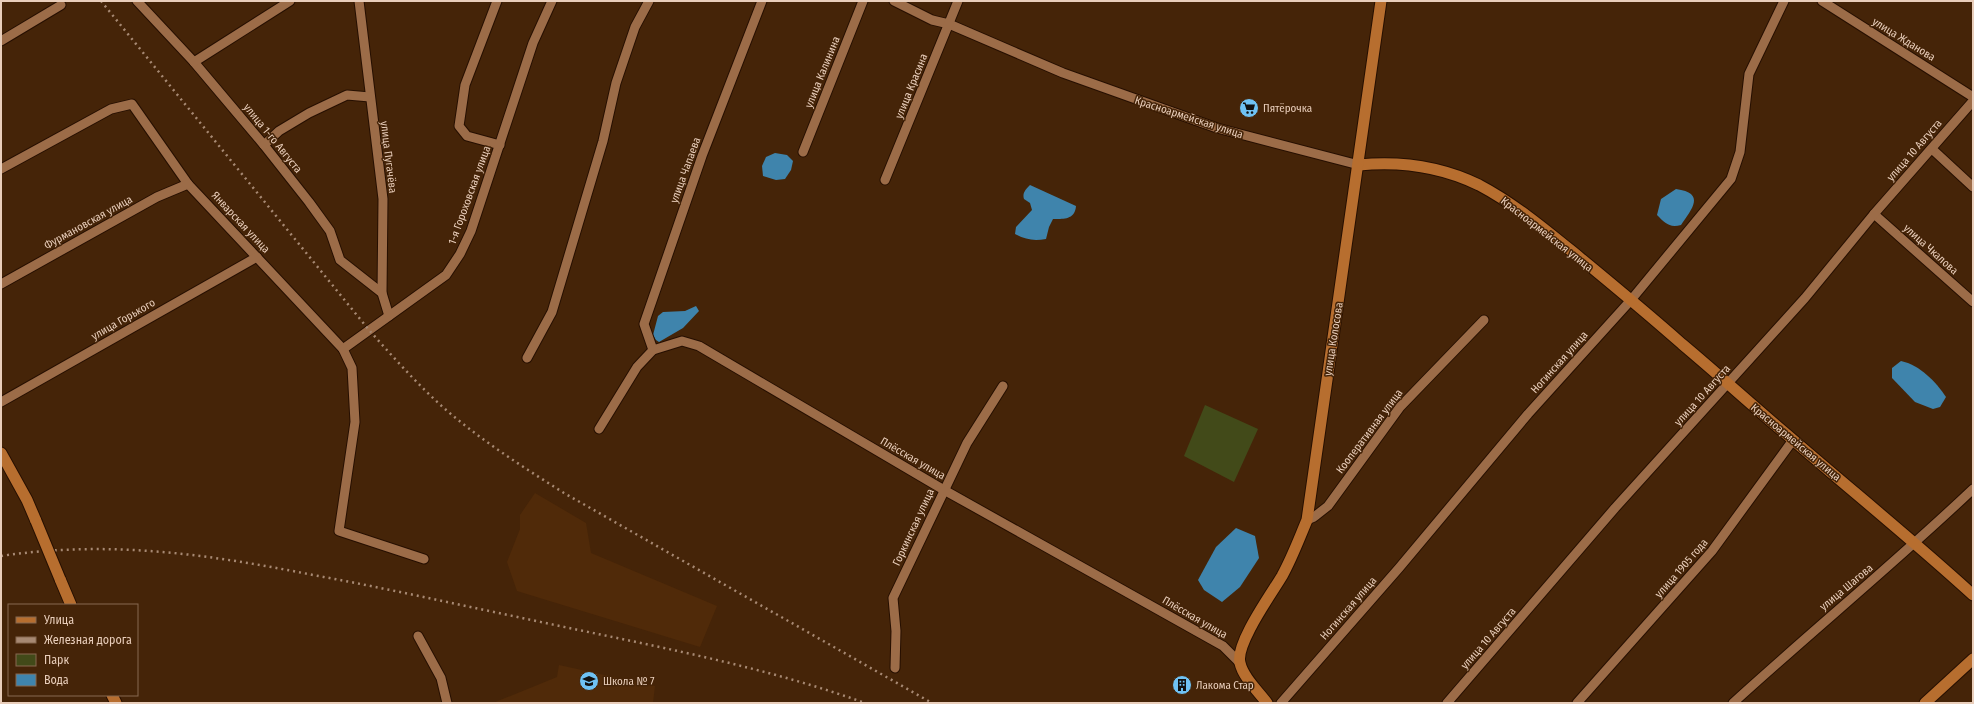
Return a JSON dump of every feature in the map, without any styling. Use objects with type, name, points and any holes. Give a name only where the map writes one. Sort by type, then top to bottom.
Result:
[{"type":"main road","name":"улица Колосова","points":[[1239,662],[1243,643],[1261,608],[1282,576],[1295,551],[1307,520],[1359,165],[1381,1]]},
{"type":"main road","name":"Красноармейская улица","points":[[1359,165],[1382,163],[1409,164],[1442,172],[1477,184],[1502,198],[1631,300],[1793,440],[1916,543],[1973,594]]},
{"type":"main road","points":[[1,453],[27,500],[71,604]]},
{"type":"main road","points":[[1925,703],[1973,659]]},
{"type":"main road","points":[[1239,662],[1248,678],[1267,703]]},
{"type":"street","name":"улица 1-го Августа","points":[[137,1],[194,62],[264,145],[330,231],[340,260],[382,293]]},
{"type":"street","points":[[194,62],[290,1]]},
{"type":"street","name":"улица Пугачёва","points":[[359,1],[383,199],[382,293],[389,316]]},
{"type":"street","points":[[497,1],[465,85],[459,126],[467,136],[500,144]]},
{"type":"street","name":"1-я Гороховская улица","points":[[342,348],[446,275],[460,254],[471,231],[533,43],[552,1]]},
{"type":"street","points":[[527,358],[552,312],[603,141],[616,83],[635,27],[649,1]]},
{"type":"street","name":"улица Чапаева","points":[[653,350],[644,324],[702,156],[762,1]]},
{"type":"street","name":"улица Калинина","points":[[803,152],[863,1]]},
{"type":"street","name":"Красноармейская улица","points":[[894,1],[932,20],[949,24],[1063,73],[1217,128],[1359,165]]},
{"type":"street","name":"улица Красина","points":[[885,180],[958,1]]},
{"type":"street","name":"Ногинская улица","points":[[1281,703],[1399,568],[1528,414],[1631,300],[1731,179],[1740,152],[1749,74],[1784,1]]},
{"type":"street","name":"улица Жданова","points":[[1822,1],[1973,97]]},
{"type":"street","points":[[1,41],[61,5]]},
{"type":"street","points":[[264,145],[279,131],[309,113],[347,95],[370,97]]},
{"type":"street","name":"улица 10 Августа","points":[[1447,703],[1615,508],[1804,298],[1874,214],[1973,101]]},
{"type":"street","name":"Январская улица","points":[[1,169],[111,109],[132,104],[188,184],[342,348],[352,368],[355,422],[339,531],[424,559]]},
{"type":"street","points":[[1932,149],[1973,187]]},
{"type":"street","name":"Фурмановская улица","points":[[1,284],[157,197],[188,184]]},
{"type":"street","name":"улица Чкалова","points":[[1874,214],[1973,302]]},
{"type":"street","name":"улица Горького","points":[[1,402],[257,257]]},
{"type":"street","name":"Кооперативная улица","points":[[1307,520],[1314,517],[1328,506],[1400,407],[1484,320]]},
{"type":"street","name":"Плёсская улица","points":[[653,350],[682,341],[699,346],[944,490],[1222,646],[1239,662]]},
{"type":"street","points":[[599,429],[637,368],[653,350]]},
{"type":"street","name":"Горкинская улица","points":[[895,668],[896,631],[893,598],[967,443],[1003,386]]},
{"type":"street","name":"улица 1905 года","points":[[1577,703],[1712,551],[1793,440]]},
{"type":"street","name":"улица Шагова","points":[[1733,703],[1800,642],[1916,543],[1973,489]]},
{"type":"street","points":[[418,636],[441,678],[447,703]]},
{"type":"shaded area","points":[[535,493],[586,523],[591,553],[717,606],[700,647],[517,591],[507,562],[520,529],[520,515]]},
{"type":"shaded area","name":"Школа № 7","points":[[559,665],[655,686],[653,703],[493,703],[557,677]]},
{"type":"green space","points":[[1205,405],[1258,429],[1234,482],[1184,456]]},
{"type":"water","points":[[775,153],[787,155],[793,161],[791,170],[785,179],[776,180],[763,176],[762,166],[766,157]]},
{"type":"water","points":[[1030,185],[1076,206],[1073,214],[1068,218],[1053,219],[1046,239],[1030,240],[1015,234],[1016,227],[1032,210],[1030,203],[1024,199],[1025,191]]},
{"type":"water","points":[[1676,189],[1691,194],[1694,198],[1694,202],[1692,208],[1681,225],[1673,226],[1665,222],[1657,215],[1661,199]]},
{"type":"water","points":[[696,306],[699,311],[683,328],[659,342],[656,340],[653,335],[658,316],[663,312],[685,311]]},
{"type":"water","points":[[1901,361],[1921,370],[1937,386],[1946,397],[1940,407],[1933,409],[1915,402],[1892,378],[1892,368]]},
{"type":"water","points":[[1236,528],[1255,536],[1259,558],[1240,587],[1222,602],[1204,590],[1198,580],[1216,547]]},
{"type":"railway","points":[[101,1],[369,330],[415,381],[459,421],[488,443],[564,493],[932,703]]},
{"type":"railway","points":[[1,556],[41,551],[119,549],[196,556],[274,567],[735,664],[865,703]]},
{"type":"place","name":"Пятёрочка","points":[[1249,108]]},
{"type":"place","name":"Школа № 7","points":[[589,681]]},
{"type":"place","name":"Лакома Стар","points":[[1182,685]]}]
